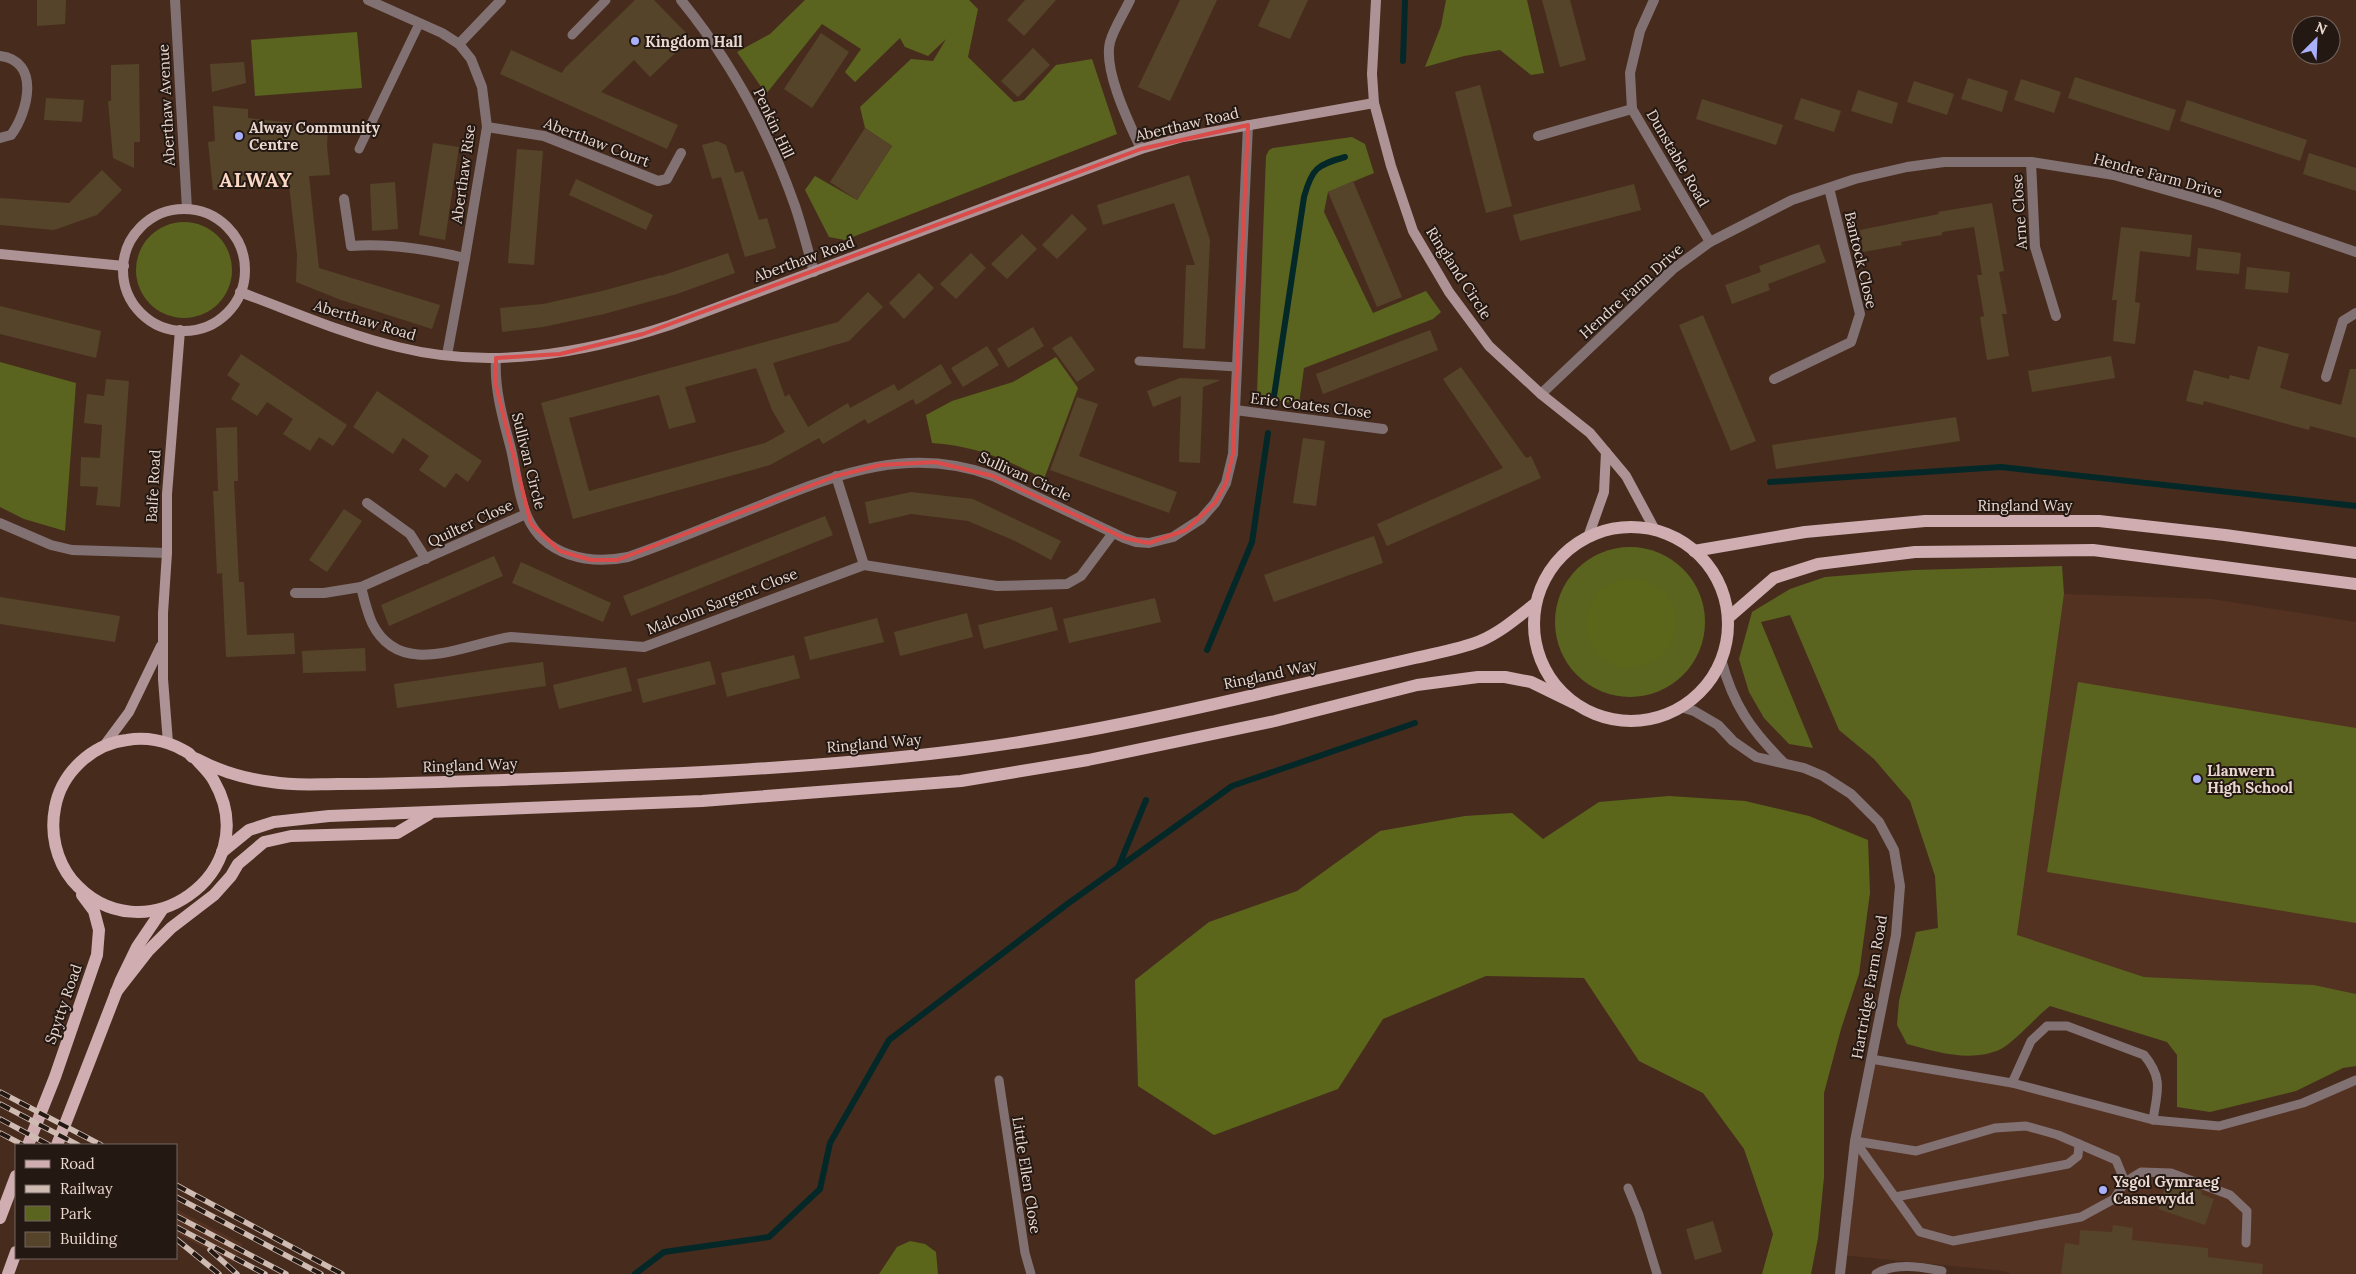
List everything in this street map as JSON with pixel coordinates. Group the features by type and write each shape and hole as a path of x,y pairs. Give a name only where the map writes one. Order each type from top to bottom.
{"main road":[{"name":"Ringland Way","path":"1694,551 1805,532 1925,521 2099,521 2224,534 2356,553"},
{"path":"222,852 249,830 274,822 329,816 702,801 962,781 1088,760 1275,721 1417,685 1478,677 1505,677 1531,682 1598,716 1626,722 1655,718 1681,707 1706,686 1722,659 1727,639 1728,618 1723,593 1711,570 1694,551 1676,538 1655,530 1624,528 1610,530 1588,537 1564,554 1546,576 1536,604 1534,631 1540,659 1554,684 1574,703"},
{"path":"1728,618 1774,578 1818,564 1915,552 2093,550 2356,584"},
{"name":"Ringland Way","path":"196,759 242,778 280,784 372,784 572,778 785,767 965,750 1078,732 1271,692 1437,653 1479,641 1506,627 1536,604"},
{"name":"Balfe Road","path":"139,739 168,744 183,750 196,759 213,778 223,802 227,827 222,852 209,878 188,898 162,910 136,912 110,907 87,895 69,876 57,854 52,829 55,804 65,780 82,761 103,746 124,740 139,739"},
{"path":"116,992 148,951 171,928 214,895 231,876 238,864 264,842 291,836 397,833 432,812"},
{"name":"Spytty Road","path":"28,1144 55,1076 97,955 99,930 94,911 69,876"},
{"path":"57,1144 116,992 138,947 162,910"},
{"path":"0,1218 15,1179"},
{"path":"8,1274 15,1255"}],"street":[{"name":"Aberthaw Avenue","path":"176,0 187,209"},
{"name":"Aberthaw Rise","path":"368,0 442,33 459,44 471,59 478,73 486,103 486,127 466,258 447,355"},
{"path":"459,44 501,0"},
{"name":"Penkin Hill","path":"681,0 719,51 762,128 795,205 814,272"},
{"path":"1130,0 1110,42 1109,56 1119,98 1141,149"},
{"name":"Ringland Circle","path":"1376,0 1372,74 1374,103 1391,166 1413,231 1449,292 1489,346 1540,394 1590,433 1626,476 1655,530"},
{"name":"Dunstable Road","path":"1654,0 1640,31 1630,73 1632,109 1668,174 1710,242"},
{"path":"0,56 10,58 18,64 28,82 28,94 19,125 11,135 0,138"},
{"name":"Aberthaw Road","path":"240,292 329,326 381,343 418,352 496,358 560,354 616,342 670,325 1141,149 1183,137 1374,103"},
{"path":"1538,136 1632,109"},
{"name":"Sullivan Circle","path":"496,358 496,386 526,514 539,536 560,552 591,560 616,560 645,552 836,476 880,465 935,462 953,464 993,476 1112,533 1136,542 1162,541 1186,530 1201,519 1215,503 1231,468 1248,125"},
{"name":"Aberthaw Court","path":"486,127 544,136 658,181 667,179 681,154"},
{"name":"Hendre Farm Drive","path":"1540,394 1673,269 1710,242 1792,200 1879,172 1944,162 2031,162 2114,175 2216,204 2356,252"},
{"name":"Arne Close","path":"2031,162 2035,248 2056,316"},
{"name":"Bantock Close","path":"1774,379 1851,342 1860,314 1829,188"},
{"path":"344,198 351,246 376,244 410,247 466,258"},
{"path":"187,209 212,216 224,224 233,234 241,250 245,267 240,292 228,312 204,328 180,330 160,326 146,318 135,306 127,291 124,266 130,241 140,228 154,217 170,211 187,209"},
{"path":"0,254 124,266"},
{"path":"2326,377 2343,321 2356,313"},
{"name":"Balfe Road","path":"168,744 162,643 167,553 167,494 180,330"},
{"name":"Eric Coates Close","path":"1235,410 1383,429"},
{"path":"1588,537 1604,492 1606,452"},
{"path":"836,476 864,565"},
{"name":"Quilter Close","path":"368,503 410,534 426,559"},
{"name":"Quilter Close","path":"295,593 324,593 360,587 526,514"},
{"path":"0,523 51,545 72,550 167,553"},
{"name":"Malcolm Sargent Close","path":"360,587 369,615 378,633 394,648 414,655 431,656 490,640 511,637 532,637 633,647 655,644 796,589 864,565 997,586 1057,586 1067,584 1081,576 1112,533"},
{"name":"Balfe Road","path":"103,746 129,712 162,643"},
{"name":"Hartridge Farm Road","path":"1722,659 1728,683 1742,713 1756,734 1784,764"},
{"name":"Hartridge Farm Road","path":"1681,707 1694,711 1718,725 1733,741 1756,757 1823,776 1851,794 1879,822 1894,850 1900,886 1896,935 1855,1141 1840,1274"}],"lane":[{"path":"572,34 606,0"},
{"path":"359,149 420,24"},
{"path":"1139,361 1237,367"},
{"path":"2012,1082 2031,1041 2047,1026 2067,1026 2144,1055 2153,1065 2158,1077 2153,1120"},
{"path":"1871,1059 2012,1082 2153,1120 2220,1126 2303,1103 2356,1080"},
{"name":"Little Ellen Close","path":"999,1080 1025,1253 1031,1274"},
{"path":"1855,1141 1916,1151 1996,1128 2026,1126 2058,1135 2116,1160 2125,1182"},
{"path":"1855,1141 1920,1232 1953,1241 2081,1217 2114,1199 2125,1182 2141,1172 2171,1173 2230,1195 2247,1212 2246,1243"},
{"path":"1895,1197 2068,1164 2078,1156 2078,1144"},
{"path":"1628,1188 1639,1215 1657,1274"},
{"path":"1876,1274 1899,1267 1929,1268 1942,1271"}],"highlighted area":[{"path":"1248,125 1233,454 1226,483 1215,503 1186,530 1149,543 1124,538 993,476 935,462 880,465 836,476 617,560 591,560 560,551 531,524 496,386 496,358 560,354 643,334 1141,149"}],"shaded area":[{"name":"Llanwern High School","path":"2064,594 2212,599 2356,622 2356,994 2314,985 2144,977 2017,936"},
{"name":"Ysgol Gymraeg Casnewydd","path":"1871,1059 2012,1083 2153,1120 2219,1126 2256,1117 2356,1080 2356,1274 2011,1274 2004,1271 1842,1255"},
{"path":"178,1210 243,1244 233,1263 178,1234"}],"green space":[{"path":"805,0 969,0 978,9 968,57 1014,102 1024,100 1056,65 1092,59 1117,134 845,240 829,237 805,190 815,176 857,200 892,146 865,128 860,107 911,59 933,61 946,39 928,56 905,47 900,38 855,82 845,72 861,49 822,24 766,94 737,52 770,34"},
{"path":"1446,0 1527,0 1544,73 1531,75 1500,50 1464,56 1425,67 1441,26"},
{"path":"357,32 362,88 255,96 251,40"},
{"path":"1352,137 1365,144 1374,173 1328,192 1324,212 1373,313 1426,291 1441,312 1433,319 1304,368 1299,404 1260,398 1257,393 1266,156 1269,150 1273,148"},
{"path":"184,222 203,225 218,236 229,251 232,270 229,289 218,304 203,315 184,318 165,315 150,304 139,289 136,270 139,251 150,236 165,225"},
{"path":"1056,357 1078,388 1044,479 976,450 932,443 926,415 952,401 1013,382"},
{"path":"0,362 76,383 65,531 24,519 0,507"},
{"path":"1630,547 1659,553 1683,569 1699,593 1705,622 1699,651 1683,675 1659,691 1630,697 1601,691 1577,675 1561,651 1555,622 1561,593 1577,569 1601,553"},
{"path":"2062,566 2064,594 2017,935 2144,977 2314,985 2356,994 2356,1066 2343,1068 2296,1091 2210,1112 2177,1107 2177,1055 2167,1042 2050,1006 2007,1045 1990,1053 1966,1056 1954,1055 1907,1044 1897,1025 1899,1001 1916,932 1938,928 1935,876 1910,801 1874,759 1839,730 1790,615 1761,622 1813,748 1789,744 1764,718 1749,692 1739,659 1752,612 1790,589 1825,577 1914,570"},
{"path":"1622,578 1640,578 1656,585 1669,598 1676,614 1676,632 1669,648 1656,661 1640,668 1622,668 1606,661 1593,648 1586,632 1586,614 1593,598 1606,585"},
{"path":"2078,682 2356,728 2356,923 2047,872"},
{"path":"1669,796 1745,801 1809,816 1868,840 1870,893 1859,974 1841,1029 1824,1093 1824,1177 1818,1238 1811,1274 1762,1274 1773,1234 1744,1149 1703,1093 1639,1061 1584,978 1486,976 1383,1019 1338,1089 1214,1135 1138,1086 1135,980 1209,922 1297,891 1380,831 1465,816 1512,813 1543,839 1599,802"},
{"path":"910,1241 925,1244 936,1252 938,1274 879,1274 897,1247"}],"building":[{"path":"37,0 66,0 65,24 37,26"},
{"path":"635,0 654,0 691,38 650,77 634,60 601,92 678,125 667,149 500,74 511,50 562,73"},
{"path":"1025,0 1056,0 1024,36 1007,20"},
{"path":"1180,0 1217,0 1170,101 1138,87"},
{"path":"1270,0 1308,0 1290,39 1258,26"},
{"path":"1542,0 1570,0 1586,60 1560,67"},
{"path":"821,33 849,52 812,108 784,89"},
{"path":"1033,48 1050,65 1018,97 1001,81"},
{"path":"244,62 246,83 212,92 210,64"},
{"path":"139,64 140,142 134,142 134,168 113,158 108,101 111,101 111,65"},
{"path":"2075,77 2176,110 2169,131 2068,98"},
{"path":"1968,78 2008,91 2002,112 1961,99"},
{"path":"2021,79 2061,92 2054,113 2014,100"},
{"path":"1914,81 1954,94 1947,115 1907,102"},
{"path":"1480,85 1512,206 1486,213 1455,92"},
{"path":"1858,90 1898,103 1892,124 1851,111"},
{"path":"46,98 84,100 82,122 44,120"},
{"path":"1801,98 1841,111 1834,132 1794,119"},
{"path":"1702,99 1783,125 1776,145 1696,119"},
{"path":"2187,100 2307,140 2300,161 2180,121"},
{"path":"213,106 248,109 248,118 328,127 327,146 330,175 309,176 319,268 440,305 432,329 341,300 296,282 297,255 289,185 213,190 208,142 215,141"},
{"path":"865,128 892,146 857,200 830,182"},
{"path":"717,141 726,145 735,173 743,171 759,220 767,218 776,248 745,257 721,177 712,179 702,145"},
{"path":"433,143 459,147 445,240 419,235"},
{"path":"517,149 543,151 534,265 508,263"},
{"path":"2309,153 2356,168 2356,191 2303,174"},
{"path":"102,170 122,190 97,215 54,230 0,225 0,198 69,203"},
{"path":"1189,175 1210,240 1205,349 1183,348 1186,265 1195,265 1174,203 1103,225 1097,205"},
{"path":"576,179 653,215 646,230 569,195"},
{"path":"1353,181 1402,297 1377,307 1328,192"},
{"path":"395,182 398,229 372,231 370,184"},
{"path":"1634,184 1641,210 1520,241 1513,215"},
{"path":"1992,203 2004,271 1999,272 2007,314 2002,314 2009,356 1987,360 1980,317 1984,316 1977,275 1982,275 1974,227 1942,232 1942,235 1901,242 1902,245 1863,252 1860,230 1939,214 1938,212"},
{"path":"1072,214 1087,229 1057,259 1042,245"},
{"path":"2121,227 2192,235 2190,257 2140,251 2135,302 2140,303 2135,344 2113,341 2117,300 2112,300"},
{"path":"1022,234 1037,249 1007,279 991,264"},
{"path":"1819,244 1826,262 1768,284 1770,290 1732,304 1725,285 1761,272 1759,266"},
{"path":"2198,248 2241,253 2239,274 2196,270"},
{"path":"728,253 735,273 677,294 604,314 543,327 502,332 500,308 543,304 602,291 661,276"},
{"path":"971,253 986,268 956,299 940,284"},
{"path":"2247,267 2290,272 2288,293 2245,289"},
{"path":"919,273 934,288 904,319 889,303"},
{"path":"868,292 883,307 849,341 773,363 785,397 789,394 808,427 848,403 850,408 894,384 898,391 941,364 952,383 916,405 913,399 868,424 865,419 823,444 819,438 770,465 573,519 541,403 838,322","holes":["756,368 772,410 785,432 765,443 589,491 569,418 659,395 669,429 696,422 685,387"]},
{"path":"0,306 101,331 96,358 0,334"},
{"path":"1703,315 1756,441 1731,451 1679,325"},
{"path":"1033,327 1044,346 1008,368 997,349"},
{"path":"1430,330 1438,350 1323,394 1316,374"},
{"path":"1071,336 1095,370 1077,382 1052,348"},
{"path":"987,346 999,365 963,387 951,368"},
{"path":"2258,346 2289,354 2280,388 2341,405 2350,369 2356,369 2356,438 2310,426 2309,430 2204,401 2203,405 2186,401 2194,370 2229,379 2230,375 2249,380"},
{"path":"241,354 347,425 333,446 319,437 310,451 283,434 293,419 267,402 257,416 231,399 240,384 227,375"},
{"path":"2111,356 2115,378 2032,392 2028,371"},
{"path":"1461,367 1526,458 1531,456 1541,478 1387,546 1377,524 1503,468 1443,379"},
{"path":"1180,378 1221,380 1203,387 1200,463 1179,462 1181,396 1153,407 1147,391"},
{"path":"106,379 129,381 120,507 96,505 98,487 80,486 81,457 100,458 102,425 84,423 87,394 104,396"},
{"path":"377,391 482,461 468,482 456,473 445,488 419,470 429,456 403,438 393,454 353,427"},
{"path":"1077,397 1098,404 1079,456 1177,492 1169,513 1050,470"},
{"path":"1956,417 1960,441 1776,469 1772,445"},
{"path":"237,427 238,481 234,481 239,582 244,582 247,635 294,633 295,654 226,657 222,573 217,574 213,491 218,491 216,428"},
{"path":"1303,438 1325,441 1316,506 1293,503"},
{"path":"911,492 973,499 1061,541 1051,560 1015,541 968,521 911,514 869,524 865,502"},
{"path":"344,509 362,521 327,572 309,560"},
{"path":"825,516 833,535 631,616 623,596"},
{"path":"1374,536 1383,563 1274,602 1264,575"},
{"path":"494,556 503,576 389,626 381,605"},
{"path":"521,562 611,603 603,622 512,583"},
{"path":"0,597 120,616 115,642 0,624"},
{"path":"1155,598 1161,622 1069,643 1063,619"},
{"path":"1052,607 1058,630 984,649 978,625"},
{"path":"967,613 973,637 900,656 894,632"},
{"path":"877,618 884,642 810,660 804,637"},
{"path":"365,648 366,671 303,673 302,651"},
{"path":"794,655 800,678 727,697 721,673"},
{"path":"710,661 716,684 643,703 637,679"},
{"path":"543,662 546,686 397,708 394,684"},
{"path":"626,667 632,691 559,709 553,685"},
{"path":"2173,1181 2202,1191 2201,1194 2214,1199 2205,1225 2158,1209 2166,1183 2172,1185"},
{"path":"1713,1221 1722,1252 1695,1260 1686,1229"},
{"path":"2113,1225 2133,1228 2132,1240 2208,1248 2208,1257 2263,1264 2262,1274 2061,1274 2065,1243 2079,1245 2080,1230 2112,1232"}],"waterway":[{"path":"1403,61 1405,0"},
{"path":"1274,396 1304,197 1310,180 1317,169 1345,157"},
{"path":"1207,650 1252,542 1268,433"},
{"path":"1770,482 2001,467 2356,506"},
{"path":"635,1274 664,1252 769,1237 820,1189 830,1143 889,1040 1066,905 1232,786 1415,723"},
{"path":"1118,868 1146,800"}],"railway":[{"path":"0,1092 99,1144"},
{"path":"0,1104 76,1144"},
{"path":"0,1119 47,1144"},
{"path":"0,1133 21,1144"},
{"path":"178,1186 342,1274"},
{"path":"178,1198 321,1274"},
{"path":"178,1217 286,1274"},
{"path":"178,1228 265,1274"},
{"path":"178,1241 219,1274"},
{"path":"210,1250 237,1274"}],"place":[{"name":"Kingdom Hall","path":"635,41"},
{"name":"Alway Community Centre","path":"239,136"},
{"name":"Llanwern High School","path":"2197,779"},
{"name":"Ysgol Gymraeg Casnewydd","path":"2103,1190"}],"district":[{"name":"ALWAY","path":"256,179"}]}
